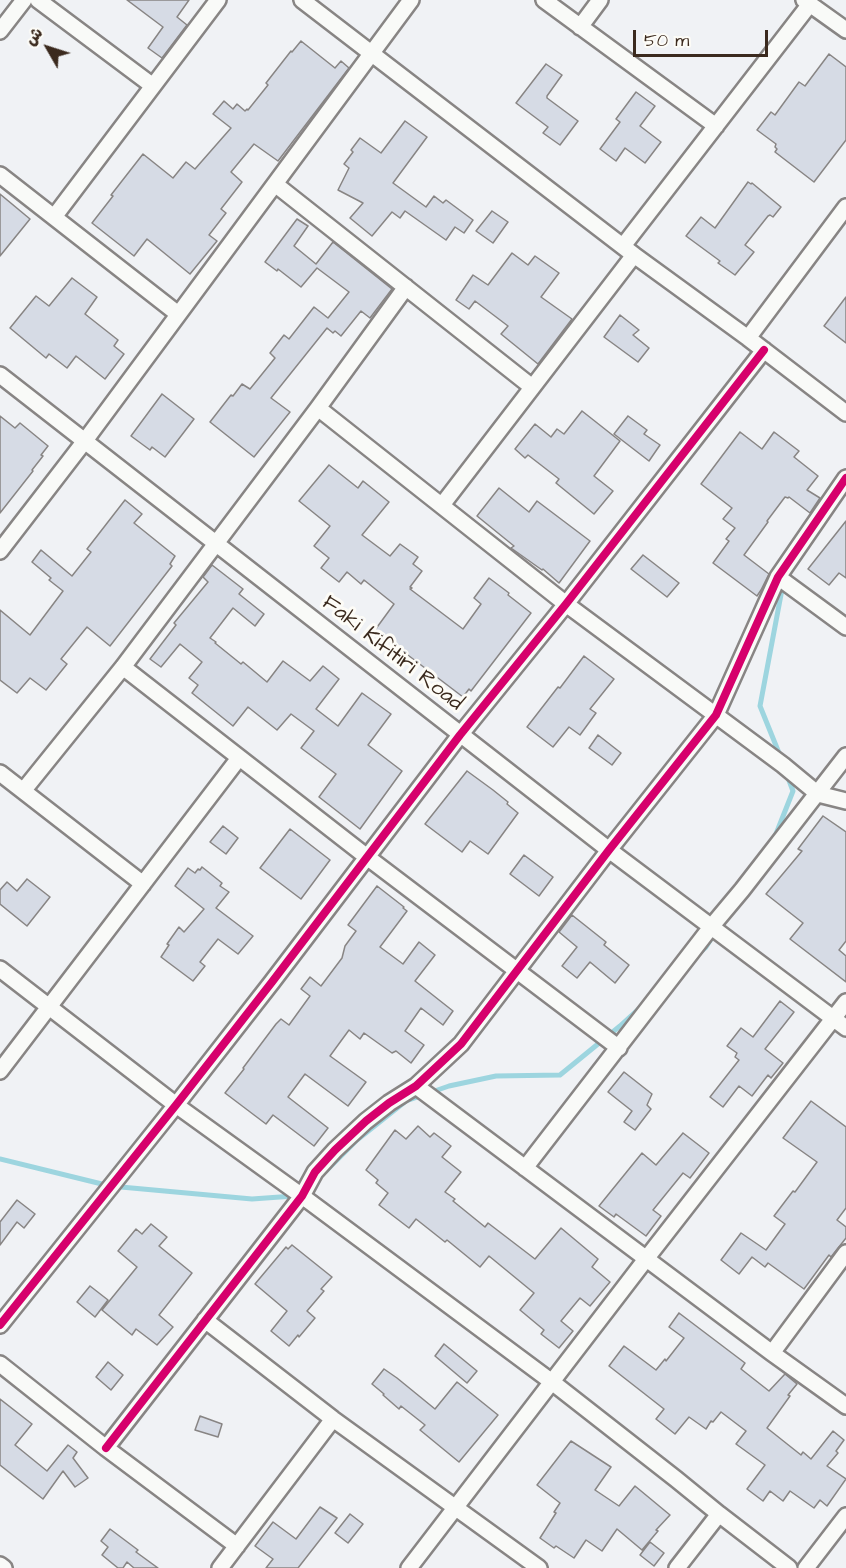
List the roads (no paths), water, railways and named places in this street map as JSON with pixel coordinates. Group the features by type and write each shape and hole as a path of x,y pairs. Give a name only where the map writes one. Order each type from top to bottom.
{"street":[{"path":"0,31 24,0"},
{"path":"38,0 153,87"},
{"path":"54,217 218,0"},
{"path":"302,0 628,250 846,413"},
{"path":"0,551 84,442 411,0"},
{"path":"544,0 716,126"},
{"path":"580,27 600,0"},
{"path":"442,505 532,387 716,126 807,2 846,30"},
{"path":"0,175 178,314"},
{"path":"275,184 532,387"},
{"path":"748,338 846,207"},
{"path":"23,791 123,667 406,287"},
{"path":"0,1325 176,1105 460,735 566,604 764,350"},
{"name":"Faki Kifitiri Road","path":"0,375 460,735 846,1028"},
{"path":"318,408 566,604 783,765 818,794 846,801"},
{"path":"106,1448 302,1196 315,1172 335,1150 374,1115 416,1086 460,1044 716,715 778,577 846,478"},
{"path":"778,577 846,627"},
{"path":"123,667 367,857 619,1048"},
{"path":"525,1168 846,756"},
{"path":"0,1071 239,758"},
{"path":"0,773 143,884"},
{"path":"0,969 176,1105 552,1382 789,1568"},
{"path":"409,1568 846,1002"},
{"path":"416,1086 846,1406"},
{"path":"772,1353 846,1253"},
{"path":"205,1320 333,1419 539,1568"},
{"path":"0,1364 106,1448 237,1546"},
{"path":"220,1568 333,1419"},
{"path":"677,1568 719,1514"},
{"path":"806,1568 846,1516"},
{"path":"0,1565 4,1568"}],"waterway":[{"path":"781,758 760,706 783,584"},
{"path":"774,839 793,791 787,775"},
{"path":"698,954 713,936"},
{"path":"326,1171 357,1140 406,1101 449,1086 496,1076 560,1075 643,1005"},
{"path":"0,1159 110,1186 252,1199 294,1196"}]}
